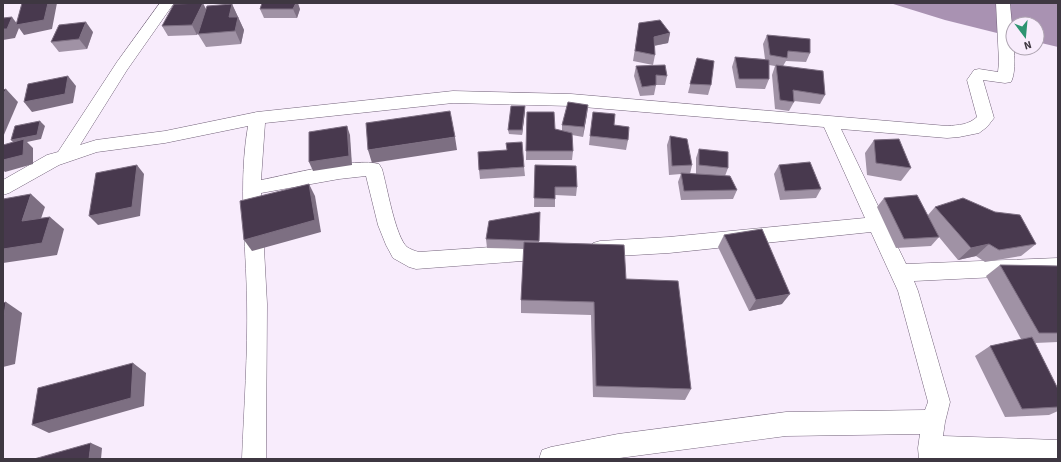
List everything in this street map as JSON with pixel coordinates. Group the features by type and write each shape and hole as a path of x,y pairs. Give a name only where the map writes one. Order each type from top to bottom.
{"street":[{"path":"64,156 122,66 167,3"},
{"path":"3,188 53,160 96,146 165,137 257,118 453,97 571,100 947,132 967,131 979,126 986,118 974,80 979,74 1005,78 1007,62 1003,3"},
{"path":"254,459 257,304 253,188 253,138 257,118"},
{"path":"830,121 908,291 939,402 933,422 930,453 1058,452"},
{"path":"253,188 340,172 363,169 374,170 391,235 400,251 416,261 669,245 877,224"},
{"path":"900,274 1058,266"},
{"path":"551,459 618,446 786,424 933,422"}],"shaded area":[{"path":"890,3 1058,3 1058,47 1045,44 1045,16 1005,16 1005,35 945,20"}],"building":[{"path":"22,3 48,3 44,20 16,25"},
{"path":"203,3 192,25 162,26 174,4"},
{"path":"262,3 296,3 293,9 260,9"},
{"path":"232,4 229,17 238,17 235,31 198,34 207,6"},
{"path":"12,17 7,29 3,29 3,18"},
{"path":"660,20 670,33 654,37 655,55 635,51 639,23"},
{"path":"86,22 79,39 51,42 59,25"},
{"path":"767,35 810,39 810,53 788,51 787,58 770,55"},
{"path":"735,57 769,60 769,79 739,79"},
{"path":"697,58 714,61 711,85 690,84"},
{"path":"665,65 667,76 656,75 656,85 642,87 636,66"},
{"path":"776,65 823,71 825,95 793,90 794,102 780,100"},
{"path":"68,76 65,94 24,102 28,84"},
{"path":"568,102 588,105 584,127 562,125"},
{"path":"511,106 525,106 522,130 508,130"},
{"path":"450,111 455,137 368,150 366,123"},
{"path":"527,112 554,112 555,129 572,133 573,151 526,151"},
{"path":"593,112 615,114 614,125 629,127 628,140 590,136"},
{"path":"40,121 37,135 11,140 15,126"},
{"path":"347,126 349,156 309,162 309,132"},
{"path":"670,136 687,139 692,165 672,166"},
{"path":"24,139 23,155 3,160 3,145"},
{"path":"899,139 911,168 876,163 874,140"},
{"path":"522,142 524,167 479,170 478,152 507,150 506,143"},
{"path":"699,149 728,152 728,168 699,165"},
{"path":"810,162 821,189 785,191 779,165"},
{"path":"137,165 132,207 89,216 96,173"},
{"path":"535,165 576,166 577,187 555,187 555,199 534,198"},
{"path":"681,173 730,176 737,190 684,191"},
{"path":"309,184 315,220 244,240 240,201"},
{"path":"31,194 22,221 50,217 42,243 3,249 3,199"},
{"path":"917,195 939,237 904,239 884,198"},
{"path":"963,198 995,212 1020,215 1036,244 999,250 989,244 971,248 935,207"},
{"path":"540,212 539,241 486,239 489,221"},
{"path":"762,229 790,294 756,300 724,235"},
{"path":"524,242 624,245 626,279 678,281 691,389 596,386 594,302 521,300"},
{"path":"1000,265 1058,266 1058,333 1039,333"},
{"path":"6,302 3,322 3,303"},
{"path":"1032,337 1058,389 1058,407 1022,409 990,346"},
{"path":"133,363 131,398 32,425 38,388"},
{"path":"91,443 89,459 34,459"}]}
